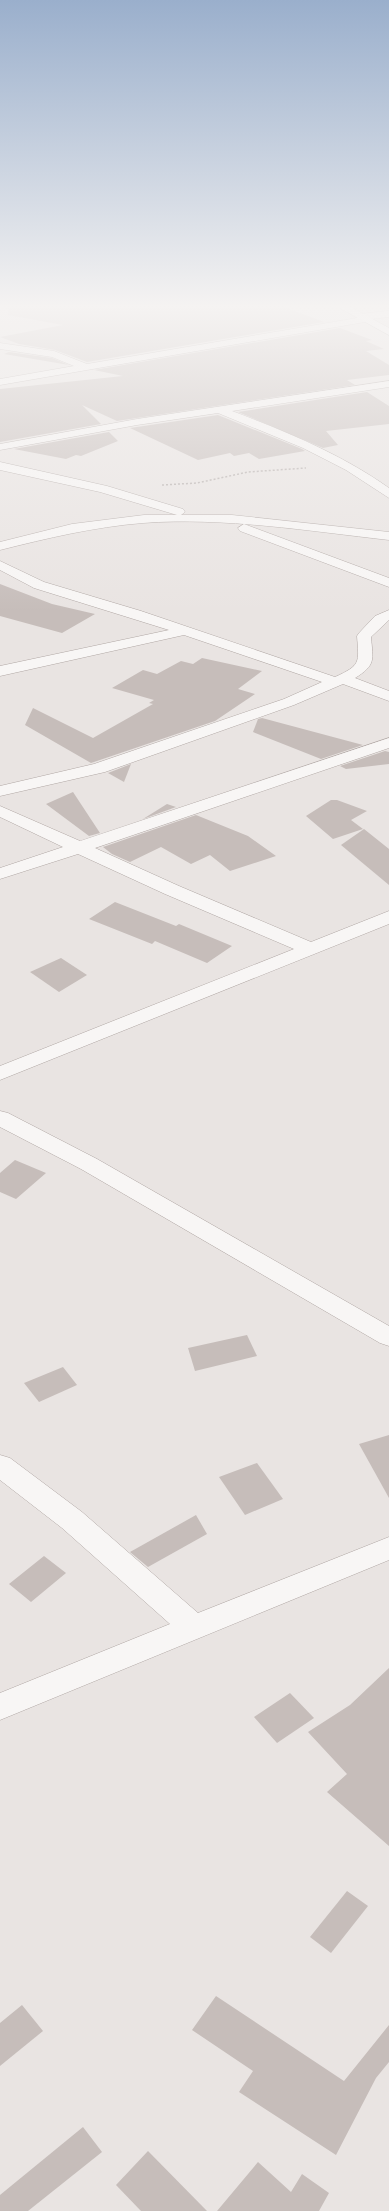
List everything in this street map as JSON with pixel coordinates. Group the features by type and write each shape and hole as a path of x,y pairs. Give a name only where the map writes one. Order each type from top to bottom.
{"street":[{"path":"0,447 99,428 244,406"},
{"path":"219,410 256,424 350,467 389,494"},
{"path":"0,466 103,489 204,519"},
{"path":"0,546 72,528 144,519 218,519 303,526 389,536"},
{"path":"218,519 389,583"},
{"path":"0,565 39,585 389,696"},
{"path":"0,790 99,768 289,702 340,680 363,667 366,660 364,636 380,619 389,614"},
{"path":"0,672 183,631"},
{"path":"0,874 389,743"},
{"path":"0,811 78,848 311,949"},
{"path":"0,1074 389,917"},
{"path":"0,1118 89,1164 389,1337"},
{"path":"0,1466 72,1520 194,1628"},
{"path":"0,1707 389,1548"}],"path":[{"path":"160,485 197,483 254,471 350,467"}],"building":[{"path":"0,406 83,406 101,424 0,442"},
{"path":"85,406 215,406 117,421"},
{"path":"276,406 389,406 389,424 326,431 338,445 323,448 238,412"},
{"path":"218,415 305,451 259,459 249,453 234,456 230,453 198,460 130,428"},
{"path":"109,432 118,441 81,456 76,455 66,459 14,449"},
{"path":"0,584 52,604 95,614 62,633 0,616"},
{"path":"202,658 262,671 238,689 255,694 215,721 91,763 25,725 33,708 93,738 153,704 149,703 154,700 112,688 143,670 157,674 181,661 193,664"},
{"path":"262,718 363,745 321,759 253,732 258,719"},
{"path":"385,751 389,752 389,764 346,769 340,766"},
{"path":"131,764 124,782 108,773"},
{"path":"73,792 100,833 89,836 46,804"},
{"path":"331,800 337,800 367,811 351,820 363,829 333,839 306,816"},
{"path":"167,804 176,807 143,819"},
{"path":"196,815 248,836 276,856 230,871 210,855 191,864 161,847 130,862 112,854 103,847"},
{"path":"364,829 389,849 389,885 341,845"},
{"path":"115,902 176,926 179,924 232,946 207,963 155,941 152,944 89,919"},
{"path":"61,958 87,975 59,992 30,972"},
{"path":"15,1160 46,1173 16,1199 0,1192 0,1173"},
{"path":"247,1335 257,1356 195,1371 188,1348"},
{"path":"63,1367 77,1385 39,1402 24,1383"},
{"path":"389,1435 389,1498 359,1444"},
{"path":"257,1463 283,1499 245,1515 219,1477"},
{"path":"196,1515 207,1534 148,1567 130,1552"},
{"path":"44,1556 66,1573 31,1602 9,1584"},
{"path":"389,1668 389,1846 327,1792 347,1774 308,1732 350,1705"},
{"path":"290,1693 314,1718 277,1743 254,1717"},
{"path":"347,1891 368,1906 331,1953 310,1937"},
{"path":"216,1996 344,2081 389,2025 389,2062 376,2078 336,2155 239,2092 253,2071 192,2030"},
{"path":"22,2005 43,2031 0,2066 0,2023"},
{"path":"83,2127 102,2152 28,2211 0,2211 0,2195"},
{"path":"148,2151 207,2211 141,2211 116,2185"},
{"path":"258,2162 291,2192 302,2174 329,2193 319,2211 217,2211"}]}
